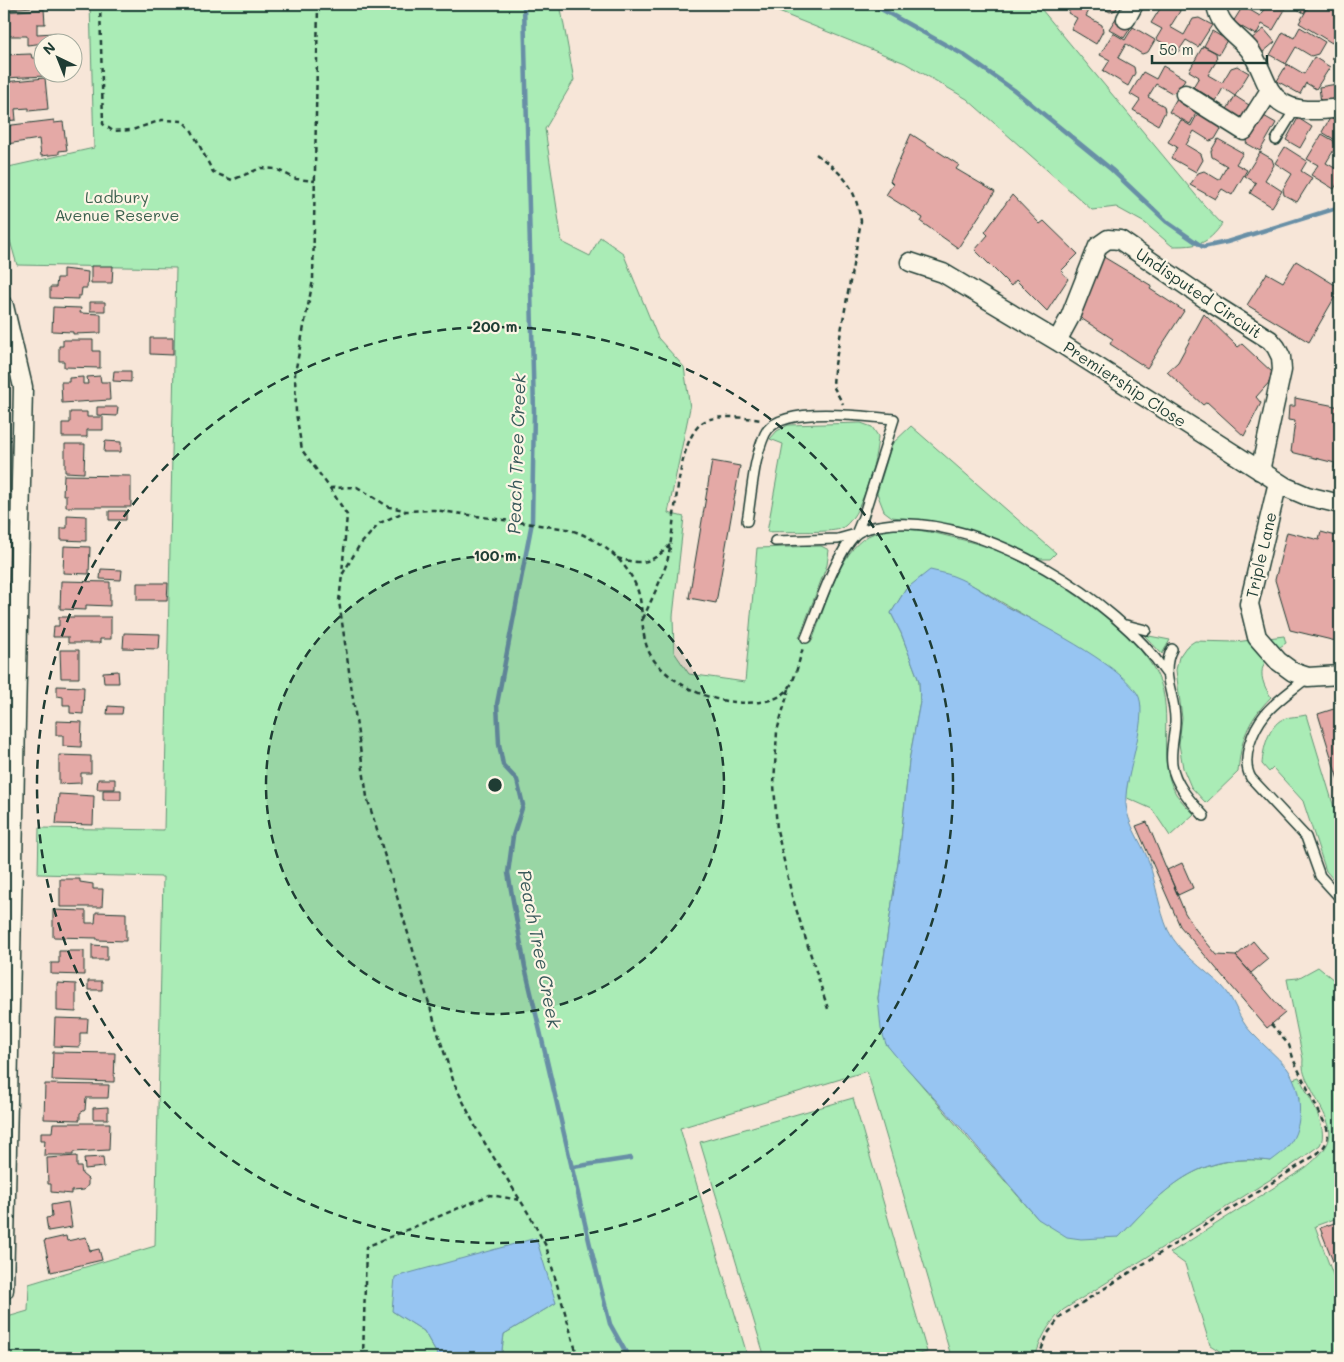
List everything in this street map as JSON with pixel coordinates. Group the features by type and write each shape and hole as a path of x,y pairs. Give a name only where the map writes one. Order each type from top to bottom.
{"street":[{"path":"1216,4 1223,24 1255,57 1270,90 1277,99 1295,109 1316,111 1340,108"},
{"path":"1184,94 1244,131 1270,90"},
{"name":"Undisputed Circuit","path":"1057,341 1070,317 1098,246 1108,239 1120,240 1276,347 1282,370 1260,471"},
{"name":"Premiership Close","path":"910,262 943,272 1057,341 1278,482 1307,496 1340,504"},
{"path":"4,306 24,387 9,850 4,1290"},
{"name":"Triple Lane","path":"1278,482 1249,604 1257,637 1278,661 1300,674"},
{"path":"1300,674 1340,675"}],"lane":[{"path":"1276,140 1295,109"},
{"path":"747,521 759,452 766,432 779,421 797,416 854,416 894,419 863,517 856,534 840,557 806,638"},
{"path":"775,541 838,539 882,525 908,523 941,528 985,541 1053,574 1096,601 1126,625 1152,652 1166,673 1175,721 1172,764 1181,786 1204,816"},
{"path":"1126,625 1146,630"},
{"path":"1166,673 1168,658 1172,650"},
{"path":"1300,674 1266,714 1250,744 1247,771 1251,778 1306,838 1320,876 1340,898"}],"path":[{"path":"100,4 103,124 113,131 132,130 162,120 183,121 192,131 213,172 232,180 262,168 276,170 296,179 316,181"},
{"path":"318,4 313,280 295,373 296,413 302,450 347,515 339,601 367,797 454,1083 478,1132 521,1201 546,1246 578,1358"},
{"path":"816,154 849,183 857,201 861,221 834,370 833,386 842,404 854,416"},
{"path":"643,620 666,562 683,457 690,435 705,420 731,417 779,421"},
{"path":"330,488 357,487 389,507 406,511 434,510 580,532 601,543 633,578 640,598 644,643 656,663 675,679 697,693 722,702 749,703 772,701 789,688"},
{"path":"342,575 359,546 380,523 406,511"},
{"path":"616,558 637,564 657,558 670,544"},
{"path":"806,638 776,731 774,784 777,830 792,896 829,1012"},
{"path":"1038,1358 1048,1333 1061,1316 1314,1156 1325,1145 1328,1135 1327,1128 1294,1061 1292,1050 1271,1024"},
{"path":"363,1358 366,1247 490,1195 521,1201"},
{"path":"970,1358 979,1358"}],"green space":[{"name":"Ladbury Avenue Reserve","path":"90,4 560,4 574,80 545,129 562,242 590,256 600,237 623,253 658,338 684,367 690,408 668,513 684,517 673,616 674,652 689,674 745,682 757,548 821,546 829,550 827,565 799,638 812,641 827,599 849,555 868,536 885,530 903,529 939,534 990,548 1010,556 1056,582 1102,614 1123,632 1153,667 1161,683 1166,715 1165,747 1169,779 1176,794 1194,814 1170,836 1152,809 1125,797 1131,761 1121,677 1065,639 972,585 906,589 891,613 901,633 919,681 920,702 909,761 900,849 878,998 886,1044 1038,1219 1119,1237 1168,1189 1185,1177 1203,1168 1223,1162 1245,1160 1271,1161 1299,1099 1293,1079 1299,1077 1320,1120 1322,1138 1320,1145 1287,1169 1063,1310 1045,1332 1035,1358 987,1358 968,1354 962,1358 949,1358 951,1356 867,1071 680,1128 748,1358 501,1358 504,1334 556,1303 392,1311 424,1331 439,1358 4,1358 4,1318 28,1311 29,1284 155,1246 163,877 38,874 39,828 164,830 176,268 17,265 4,220 4,168 94,148"},
{"path":"759,4 1037,4 1204,205 1222,224 1212,236 1201,243 1189,246 1172,246 1145,223 1116,207 1092,210 967,99 905,63"},
{"path":"861,423 872,427 878,436 877,446 867,487 855,514 848,523 840,529 834,530 767,532 783,444 770,439 777,431 788,425"},
{"path":"911,426 1056,553 1050,559 1039,559 994,539 938,522 892,517 884,511 877,493 892,444"},
{"path":"1144,635 1170,640 1162,654"},
{"path":"1284,636 1286,643 1271,654 1263,666 1263,680 1271,697 1256,715 1243,740 1238,772 1206,803 1191,787 1183,768 1179,744 1182,718 1176,670 1179,657 1186,647 1195,641 1235,642"},
{"path":"1306,715 1340,827 1340,887 1326,871 1303,801 1273,768 1269,772 1262,764 1265,745 1270,733 1278,722 1289,717"},
{"path":"1318,967 1340,985 1340,1217 1315,1226 1340,1294 1340,1358 1223,1358 1221,1352 1210,1345 1185,1264 1170,1253 1305,1168 1325,1148 1330,1131 1328,1122 1304,1074 1303,1059 1287,979 1298,978"},
{"path":"853,1098 927,1352 904,1358 765,1358 700,1142"}],"water":[{"path":"930,570 967,582 1004,605 1076,644 1127,681 1137,693 1141,714 1127,785 1126,805 1130,822 1149,862 1168,930 1185,954 1222,986 1247,1027 1287,1068 1296,1086 1300,1107 1297,1128 1293,1138 1282,1152 1271,1161 1245,1160 1223,1162 1203,1168 1185,1177 1152,1203 1119,1237 1081,1239 1067,1237 1038,1219 962,1129 895,1055 886,1044 881,1029 878,998 900,849 909,761 920,702 919,681 901,633 891,613 906,589"},
{"path":"536,1238 556,1303 504,1334 501,1358 439,1358 424,1331 392,1311 395,1277"}],"building":[{"path":"9,4 43,4 43,6 9,9"},
{"path":"1073,4 1093,4 1086,16 1102,25 1103,31 1096,44 1071,29 1077,18 1068,13"},
{"path":"1096,4 1119,4 1116,10 1110,12"},
{"path":"1163,4 1178,6 1180,11 1170,27 1184,35 1193,19 1199,18 1212,25 1198,47 1186,40 1178,52 1156,39 1162,29 1151,23"},
{"path":"1267,4 1279,4 1286,8 1273,30 1262,24 1256,35 1233,22 1243,6 1260,16"},
{"path":"1289,4 1309,4 1304,13"},
{"path":"1310,4 1336,4 1340,7 1340,29 1332,43 1299,23"},
{"path":"44,9 45,24 37,24 37,32 32,32 32,44 27,45 27,36 7,36 6,29 4,29 4,12"},
{"path":"1118,15 1133,24 1124,38 1109,29"},
{"path":"1133,27 1155,40 1148,52 1142,54 1126,44 1118,58 1134,67 1135,73 1128,86 1103,71 1110,60 1100,55 1113,33 1125,40"},
{"path":"1300,27 1325,42 1318,54 1311,56 1296,47 1286,64 1270,55 1283,32 1294,38"},
{"path":"1264,29 1275,42 1262,53 1251,39"},
{"path":"1212,31 1227,40 1219,54 1204,46"},
{"path":"1340,44 1340,63 1332,58"},
{"path":"1203,46 1216,53 1217,60 1208,75 1222,83 1231,68 1237,66 1249,73 1235,96 1223,88 1216,101 1193,87 1199,77 1189,71"},
{"path":"31,54 32,77 4,78 4,55"},
{"path":"1314,57 1330,67 1316,89 1306,83 1300,94 1277,81 1287,64 1304,74"},
{"path":"1163,66 1185,79 1178,91 1172,93 1156,84 1148,97 1164,106 1165,112 1158,125 1133,110 1140,100 1130,94 1143,72 1156,79"},
{"path":"32,79 32,82 45,82 48,109 29,111 29,108 15,109 16,120 4,121 4,82"},
{"path":"1337,84 1339,100 1321,103 1319,87"},
{"path":"1235,96 1249,105 1240,120 1226,111"},
{"path":"1177,98 1198,110 1190,124 1169,112"},
{"path":"1198,113 1222,127 1215,139 1210,141 1194,131 1186,145 1201,154 1203,160 1196,172 1171,158 1177,147 1168,142 1181,120 1191,126"},
{"path":"1262,115 1276,123 1260,151 1246,143"},
{"path":"1298,118 1312,127 1300,148 1286,140"},
{"path":"1330,118 1340,124 1340,136 1337,141 1322,132"},
{"path":"54,120 54,123 63,122 67,150 59,151 59,154 41,156 39,139 7,144 4,126"},
{"path":"911,134 959,165 956,169 995,192 958,248 921,222 923,218 886,195 893,184 890,181"},
{"path":"1322,134 1334,141 1335,148 1326,163 1340,171 1340,179 1334,189 1311,175 1318,165 1307,159"},
{"path":"1218,139 1243,153 1236,164 1247,170 1232,195 1222,189 1215,199 1190,185 1198,173 1204,171 1219,180 1227,166 1212,157 1211,151"},
{"path":"1285,147 1307,161 1301,171 1312,178 1297,202 1284,195 1283,189 1292,174 1275,163"},
{"path":"1260,152 1272,159 1274,165 1265,180 1282,191 1272,207 1250,193 1256,183 1245,176"},
{"path":"1012,195 1040,224 1044,221 1078,254 1061,271 1068,279 1047,311 1016,280 1011,286 975,250 988,235 985,232"},
{"path":"1102,256 1152,286 1150,289 1184,311 1147,368 1110,344 1113,339 1076,315 1086,301"},
{"path":"1296,261 1340,288 1309,342 1247,305 1267,273 1283,282"},
{"path":"91,266 113,266 112,283 91,283"},
{"path":"63,269 88,272 87,288 82,288 81,296 78,296 78,299 50,298 50,287 56,287 57,278 63,278"},
{"path":"90,302 105,302 105,311 90,311"},
{"path":"53,307 81,308 80,313 101,314 101,333 73,334 73,332 52,331"},
{"path":"1204,314 1238,347 1242,344 1273,373 1270,375 1273,378 1256,397 1261,403 1244,436 1207,402 1203,405 1167,372 1178,362"},
{"path":"150,338 173,338 173,355 150,354"},
{"path":"63,340 93,340 93,351 100,351 100,368 64,367 64,361 59,361 59,346 63,346"},
{"path":"114,371 131,371 131,382 113,381"},
{"path":"100,376 101,382 109,382 110,400 62,403 61,382 69,382 69,378 83,377 83,384 88,384 87,377"},
{"path":"1295,398 1340,407 1340,470 1334,468 1335,463 1291,452 1295,421 1288,420 1289,406 1295,406"},
{"path":"97,407 118,407 117,416 97,415"},
{"path":"70,412 87,412 87,417 103,417 103,430 87,430 87,437 62,437 62,423 70,423"},
{"path":"105,441 121,442 121,452 104,452"},
{"path":"65,444 85,444 84,473 65,472"},
{"path":"712,461 740,466 716,603 689,598"},
{"path":"64,475 131,476 131,507 66,507 66,495 63,495"},
{"path":"109,511 126,511 126,520 109,520"},
{"path":"67,515 86,516 86,541 61,540 61,528 67,528"},
{"path":"1287,532 1319,540 1321,532 1340,537 1340,642 1290,630 1275,580"},
{"path":"64,546 90,547 89,574 63,573"},
{"path":"101,569 122,570 121,580 100,579"},
{"path":"61,581 110,582 110,606 86,605 86,610 60,609"},
{"path":"137,583 168,583 167,600 137,600"},
{"path":"59,617 111,617 111,639 100,639 100,643 68,643 68,637 53,637 54,626 59,626"},
{"path":"124,633 160,634 159,649 123,648"},
{"path":"60,650 79,650 79,678 61,678"},
{"path":"118,671 119,683 104,683 103,672"},
{"path":"57,686 84,687 83,714 70,713 70,705 63,705 63,697 57,696"},
{"path":"108,706 123,707 122,714 107,714"},
{"path":"1340,707 1340,786 1318,714"},
{"path":"56,721 82,722 81,747 63,746 63,735 56,735"},
{"path":"59,755 91,756 91,773 81,773 81,783 59,784"},
{"path":"98,779 115,779 115,789 97,789"},
{"path":"103,790 121,790 121,800 103,800"},
{"path":"59,794 94,796 93,825 56,824"},
{"path":"1147,822 1185,913 1196,930 1217,955 1236,956 1285,1013 1267,1028 1180,926 1136,826"},
{"path":"1182,863 1193,888 1178,895 1167,870"},
{"path":"60,879 80,879 80,882 93,884 93,889 103,889 102,907 60,907"},
{"path":"53,910 86,911 86,923 95,923 96,912 126,913 126,941 53,937"},
{"path":"1253,941 1268,959 1251,973 1236,956"},
{"path":"92,945 107,946 107,960 92,960"},
{"path":"59,951 84,951 84,975 51,974 51,963 59,963"},
{"path":"88,981 102,981 102,990 88,990"},
{"path":"57,983 76,984 76,1012 57,1011"},
{"path":"55,1018 88,1019 87,1033 80,1033 80,1047 54,1046"},
{"path":"53,1052 115,1053 114,1082 52,1080"},
{"path":"45,1084 109,1085 108,1098 86,1098 85,1110 80,1113 80,1120 44,1119"},
{"path":"108,1107 108,1119 93,1119 93,1108"},
{"path":"53,1123 110,1123 109,1150 73,1152 73,1155 44,1155 45,1140 41,1140 41,1132 52,1132"},
{"path":"77,1156 77,1167 81,1167 82,1174 88,1179 88,1185 84,1190 71,1191 71,1194 51,1192 51,1184 48,1184 47,1158"},
{"path":"103,1157 104,1167 85,1169 84,1158"},
{"path":"68,1202 72,1227 48,1231 46,1218 52,1217 51,1205"},
{"path":"1340,1221 1340,1262 1334,1264 1320,1228"},
{"path":"66,1236 67,1241 86,1237 90,1251 99,1249 102,1260 51,1272 44,1241"}],"waterway":[{"name":"Peach Tree Creek","path":"524,4 534,412 532,522 497,704 499,744 503,765 517,780 523,805 513,836 508,873 525,967 590,1245 610,1324 629,1358"},
{"path":"872,4 964,55 1014,90 1112,170 1167,222 1203,247 1227,242 1340,207"},
{"path":"573,1167 631,1158"}]}
